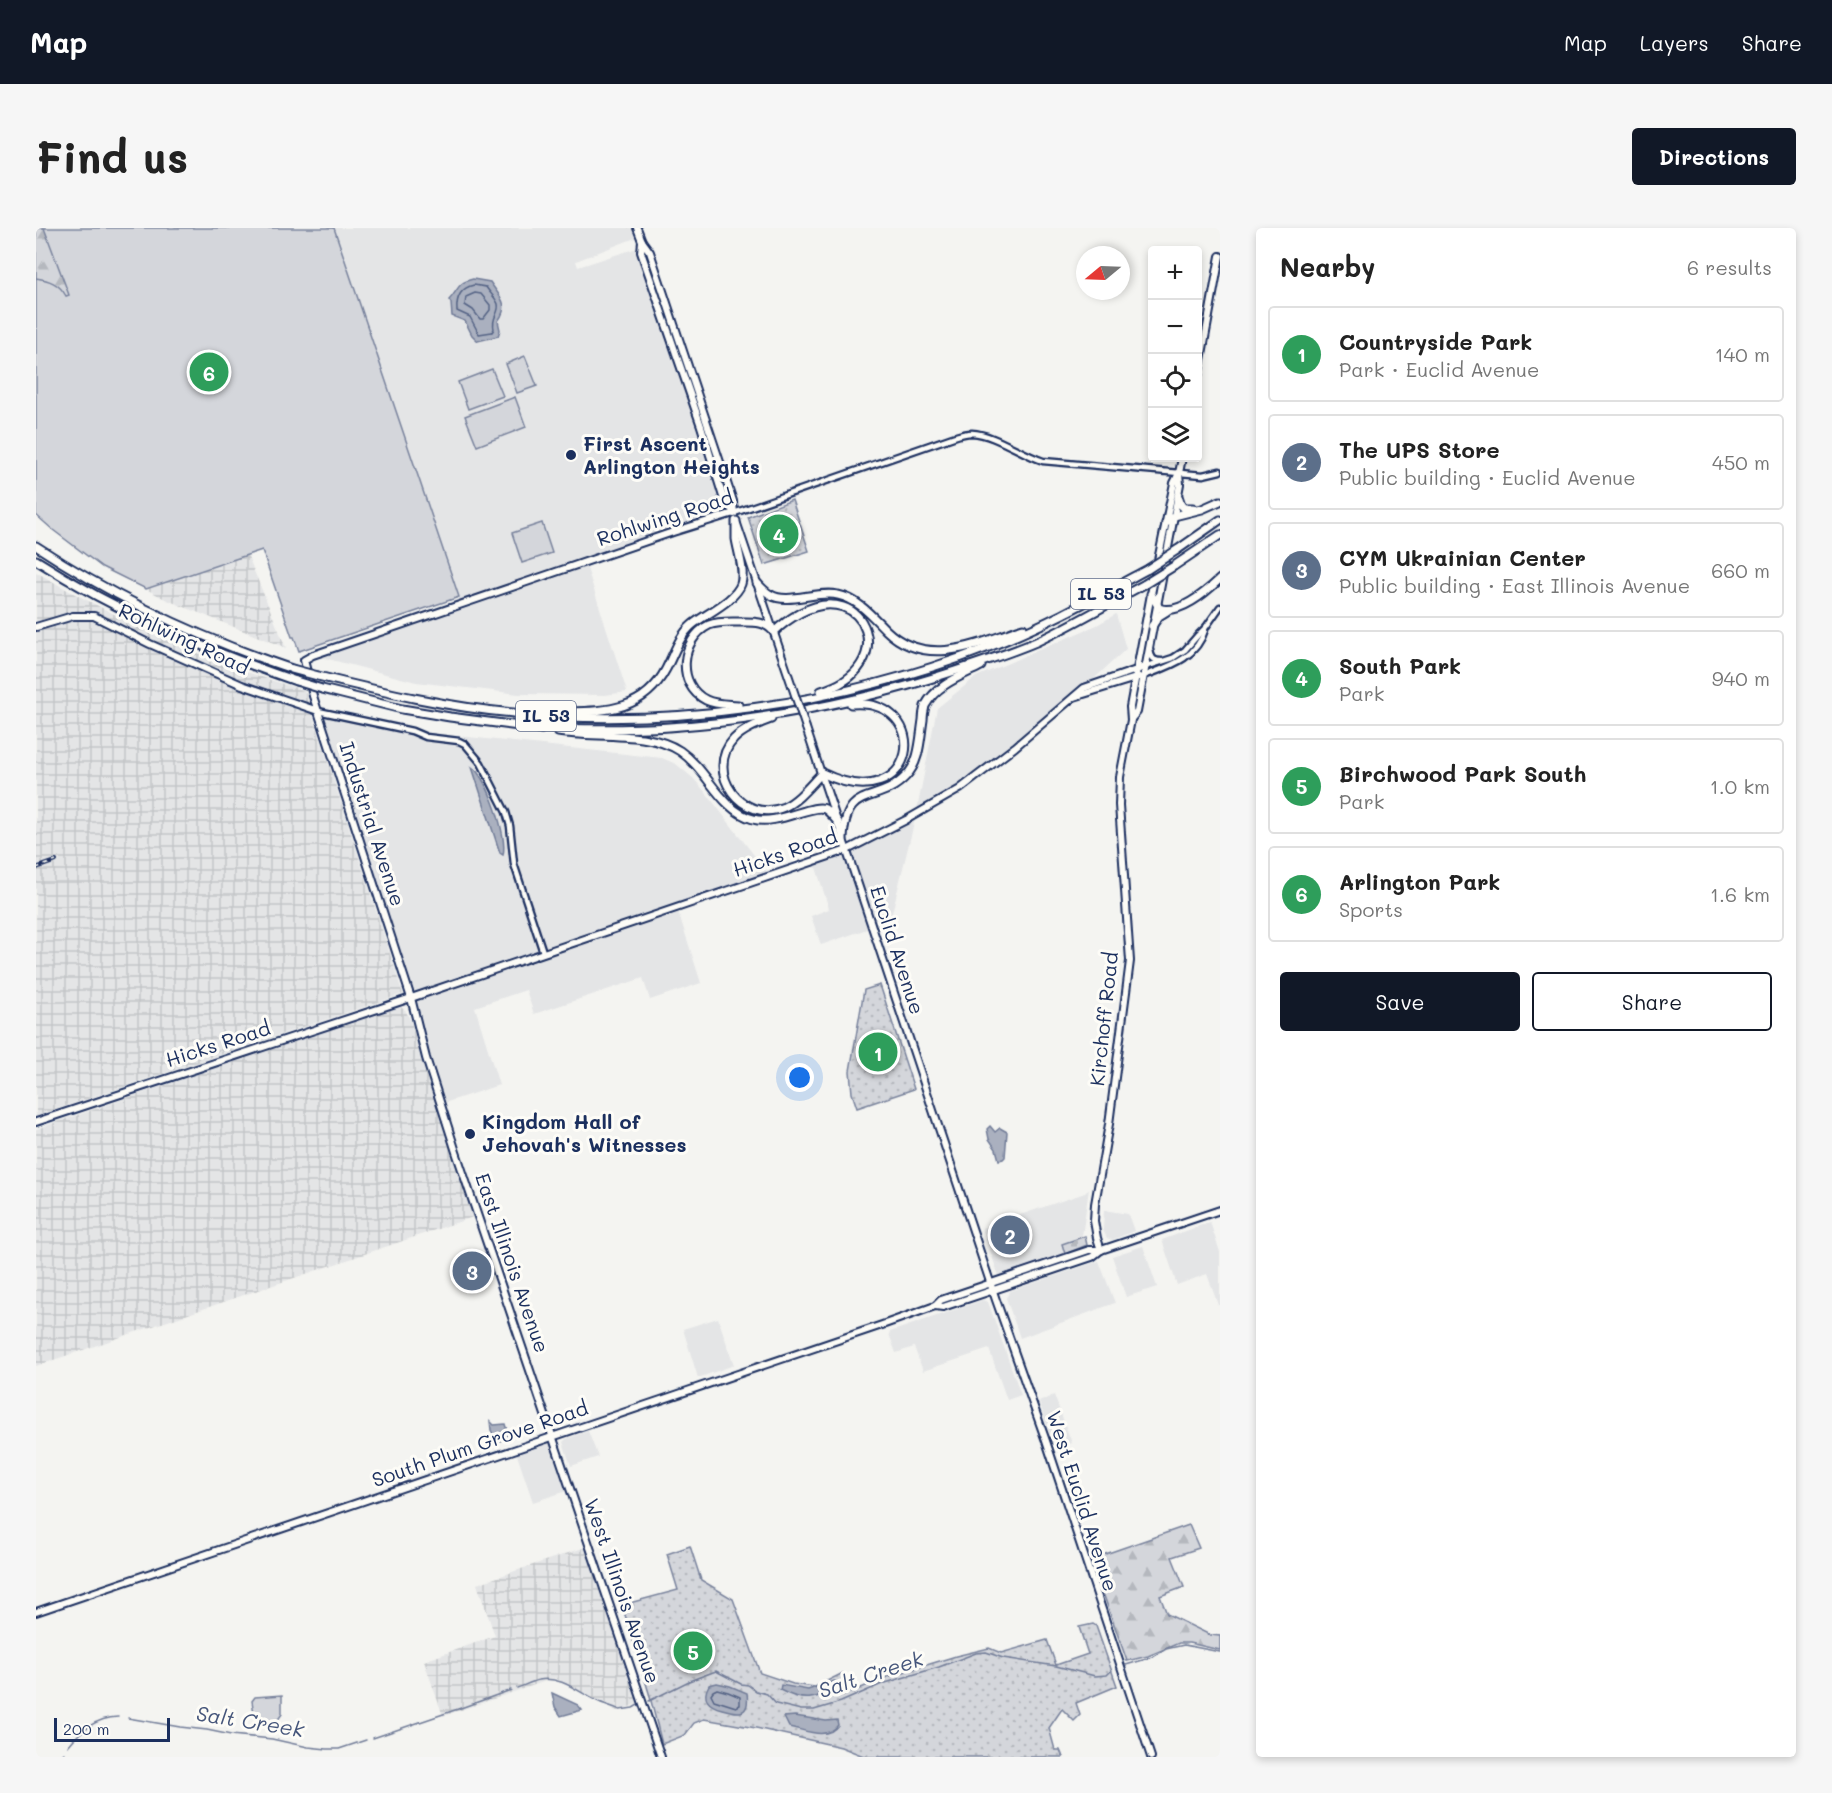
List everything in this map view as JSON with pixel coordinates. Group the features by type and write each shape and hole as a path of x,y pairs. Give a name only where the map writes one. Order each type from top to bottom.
{"highway":[{"path":"1178,496 1181,505 1187,509 1218,502"},
{"path":"1166,523 1174,516 1202,509 1218,502"},
{"path":"513,714 531,711 602,711 630,704 650,691 659,681 687,630 732,596 741,584 735,517"},
{"name":"IL 53","path":"36,546 70,568 148,610 256,657 292,669 404,698 513,714 598,718 645,717 792,702 916,672 988,647 1054,618 1148,569 1220,520"},
{"name":"IL 53","path":"36,560 110,604 155,627 220,654 322,689 402,709 450,717 537,728 625,729 670,727 784,715 921,682 1038,641 1145,584 1220,535"},
{"path":"1152,626 1159,616 1199,598 1220,579"},
{"path":"757,583 768,593 779,598 825,594 850,599 900,641 923,650 944,651 964,648 1054,618"},
{"path":"1151,594 1160,609 1168,610"},
{"path":"777,704 722,704 705,700 691,686 685,669 685,656 689,644 698,633 709,626 725,622 759,622 774,632 812,607 830,604 850,610 861,620 866,630 867,652 862,665 853,675 835,686 792,702"},
{"path":"843,838 846,815 854,804 860,799 884,792 897,785 908,774 916,761 925,708 934,694 948,682 1005,654"},
{"path":"784,715 748,729 736,737 726,753 723,766 728,788 739,801 748,807 771,811 791,803 822,773 863,785 886,780 895,772 905,753 905,738 897,719 886,710 858,704 828,706"},
{"path":"537,728 560,733 642,738 663,742 693,760 730,807 741,814 758,820 771,821 820,808 828,811 838,822"}],"main road":[{"path":"637,228 642,241 641,252 724,500 735,517"},
{"path":"1201,354 1220,256"},
{"name":"Kirchoff Road","path":"1101,1250 1094,1221 1095,1204 1109,1124 1130,961 1119,806 1120,777 1131,720 1132,695 1151,594 1174,483 1181,462"},
{"name":"Kirchoff Road","path":"1131,720 1137,712 1146,667 1178,496 1179,473"},
{"name":"Euclid Avenue","path":"735,517 1029,1397"},
{"name":"Rohlwing Road","path":"304,660 509,588 735,517"},
{"name":"Rohlwing Road","path":"36,627 73,616 94,616 242,685 318,711"},
{"name":"Industrial Avenue","path":"304,660 318,711 411,998"},
{"path":"1074,698 1084,688 1146,667"},
{"path":"1074,698 1144,675"},
{"path":"1119,683 1128,685 1132,695"},
{"name":"Hicks Road","path":"36,1122 847,850 960,789 1074,698"},
{"name":"East Illinois Avenue","path":"411,998 428,1063 551,1436"},
{"name":"South Plum Grove Road","path":"935,1306 940,1300 1089,1250 1101,1250 1220,1210"},
{"name":"South Plum Grove Road","path":"36,1612 935,1306 943,1307 1092,1257 1101,1250"},
{"name":"West Euclid Avenue","path":"1029,1397 1151,1757"},
{"name":"West Illinois Avenue","path":"551,1436 661,1757"}],"street":[{"name":"Rohlwing Road","path":"735,517 953,437 973,433 986,436 1026,456 1043,461 1203,475 1220,471"},
{"path":"1144,675 1183,660 1197,646 1206,627 1220,607"},
{"path":"1146,667 1173,658 1185,650 1206,627"},
{"path":"1149,642 1151,657 1154,660 1164,661"},
{"path":"318,711 412,731 426,737 459,741 473,752 482,763 506,812 510,826 514,864 543,952"}],"shaded area":[{"path":"334,228 632,228 635,238 576,261 578,267 637,248 704,440 721,502 719,509 708,516 460,602"},
{"path":"247,554 286,648 167,600 146,589"},
{"path":"585,562 627,692 605,695 519,694 416,682 313,655"},
{"path":"36,572 151,633 228,666 305,691 403,994 36,1116"},
{"path":"1116,614 1126,649 1084,688 960,789 916,815 937,708 976,677 1097,625"},
{"path":"318,711 412,731 662,758 676,764 693,778 770,876 677,908 701,983 650,1000 643,978 534,1014 526,990 475,1007 499,1085 441,1104"},
{"path":"916,815 890,921 821,945 811,916 829,909 814,861 847,850"},
{"path":"399,1006 405,1010 410,1019 473,1217 36,1366 36,1129"},
{"path":"1089,1189 1082,1236 1062,1244 1065,1254 999,1276 982,1228 1085,1193"},
{"path":"1104,1210 1128,1214 1134,1231 1112,1240 1107,1238 1103,1230"},
{"path":"1210,1222 1220,1252 1220,1305 1218,1305 1207,1274 1177,1285 1162,1240"},
{"path":"1143,1246 1157,1287 1126,1297 1112,1256"},
{"path":"1099,1261 1115,1303 1020,1338 1006,1298 1010,1291"},
{"path":"983,1300 988,1302 1021,1395 1007,1400 989,1349 923,1371 914,1347 896,1353 889,1334"},
{"path":"718,1318 734,1365 698,1378 683,1329"},
{"path":"1054,1395 1072,1443 1055,1449 1039,1402"},
{"path":"588,1431 598,1457 571,1466 563,1442"},
{"path":"551,1436 570,1490 533,1502 515,1449"},
{"path":"589,1546 643,1702 617,1711 555,1678 443,1716 424,1661 495,1636 477,1584"}],"green space":[{"path":"36,228 334,228 459,597 299,651 262,550 146,589 102,567 53,530 36,515"},
{"path":"36,228 44,228 69,295 66,296 53,283 36,278"},
{"path":"525,356 537,386 517,393 506,364"},
{"path":"492,369 503,396 468,409 458,382"},
{"path":"515,397 526,427 477,446 465,416"},
{"path":"792,500 809,551 764,565 748,517"},
{"path":"542,523 552,553 522,563 512,533"},
{"path":"880,985 914,1089 857,1108 852,1093 850,1071 864,990"},
{"path":"1085,1236 1087,1245 1065,1254 1062,1244"},
{"path":"1189,1525 1199,1548 1172,1557 1184,1587 1160,1596 1167,1614 1210,1635 1220,1636 1220,1650 1179,1643 1148,1656 1127,1661 1091,1559"},
{"path":"690,1546 701,1580 733,1599 760,1673 793,1684 815,1687 843,1673 852,1692 884,1678 956,1656 989,1648 1001,1653 1047,1640 1056,1665 1088,1654 1079,1627 1093,1624 1096,1626 1117,1686 1076,1703 1080,1715 1074,1721 1062,1709 1049,1728 1055,1750 1060,1750 1063,1757 866,1757 841,1747 704,1719 694,1723 685,1735 662,1744 622,1605 678,1590 667,1554"},
{"path":"282,1695 282,1714 277,1721 256,1725 252,1701 255,1697"}],"water":[{"path":"473,279 490,282 502,300 504,305 498,321 500,330 498,336 478,341 465,321 452,316 449,300 461,285"},
{"path":"472,767 484,783 500,822 503,835 503,855 500,853"},
{"path":"990,1126 995,1132 1000,1128 1007,1132 1003,1159 999,1160 996,1149 989,1139 987,1129"},
{"path":"490,1421 494,1425 505,1424 509,1437 497,1442 491,1430"},
{"path":"837,1682 838,1687 816,1697 796,1697 780,1690 781,1685 808,1690"},
{"path":"717,1683 747,1693 745,1709 734,1712 710,1704 706,1698 707,1690 709,1685"},
{"path":"552,1693 578,1705 582,1710 561,1716 555,1707"},
{"path":"795,1716 826,1721 837,1720 838,1725 828,1732 809,1732 789,1727 784,1717"}],"waterway":[{"name":"Salt Creek","path":"1126,1665 1153,1657 1166,1649 1184,1645 1220,1652"},
{"name":"Salt Creek","path":"649,1701 689,1681 716,1671 767,1694 776,1704 801,1710 814,1710 841,1702 882,1684 976,1653 986,1652 1003,1658 1056,1666 1095,1676 1107,1675 1112,1670"},
{"name":"Salt Creek","path":"517,1688 536,1681 555,1680 620,1710 638,1705"},
{"name":"Salt Creek","path":"373,1738 511,1690"},
{"name":"Salt Creek","path":"68,1746 78,1735 96,1722 118,1717"},
{"name":"Salt Creek","path":"128,1718 327,1749 339,1749 366,1740"},
{"name":"Salt Creek","path":"60,1757 64,1753"}],"railway":[{"path":"36,868 56,861"}],"place":[{"name":"Arlington Park","path":"209,372"},
{"name":"First Ascent Arlington Heights","path":"571,455"},
{"name":"South Park","path":"779,534"},
{"name":"Countryside Park","path":"878,1052"},
{"name":"Kingdom Hall of Jehovah's Witnesses","path":"470,1134"},
{"name":"The UPS Store","path":"1010,1235"},
{"name":"CYM Ukrainian Center","path":"472,1271"},
{"name":"Birchwood Park South","path":"693,1651"}]}
